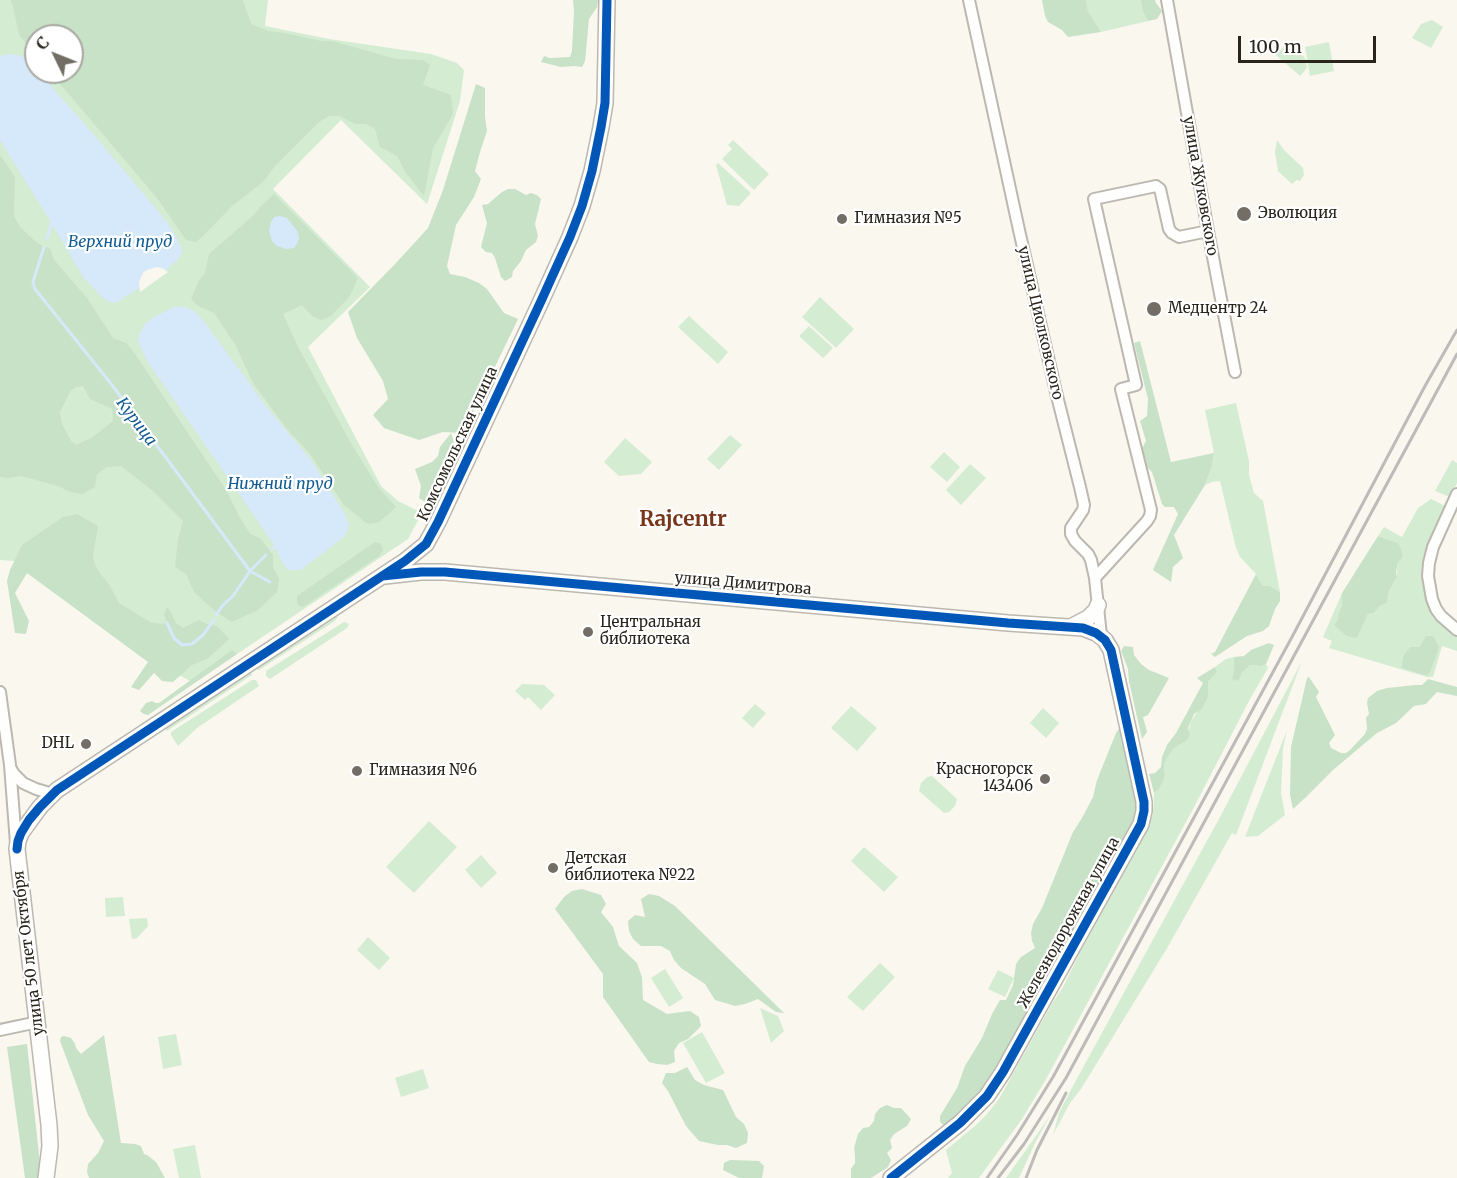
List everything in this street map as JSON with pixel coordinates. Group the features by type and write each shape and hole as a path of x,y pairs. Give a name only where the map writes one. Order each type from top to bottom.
{"street":[{"name":"Комсомольская улица","path":"17,849 24,827 53,794 405,561 426,544 542,299 582,206 604,103 607,0"},
{"name":"улица Циолковского","path":"969,0 1021,240 1084,505 1081,515 1071,528 1071,534 1091,561 1101,636"},
{"name":"улица Жуковского","path":"1167,0 1235,372"},
{"path":"1095,578 1147,521 1151,510 1121,389 1136,386 1094,199 1156,186 1160,189 1169,229 1172,233 1179,237 1208,231"},
{"path":"1457,494 1433,547 1428,576 1436,609 1457,630"},
{"path":"426,544 424,554 426,562 439,572"},
{"name":"улица Димитрова","path":"382,576 439,572 1070,627 1090,630 1101,636"},
{"path":"1070,627 1088,618 1098,605"},
{"name":"Железнодорожная улица","path":"891,1178 960,1123 987,1096 1003,1072 1141,824 1144,802 1132,743 1111,650 1101,636"},
{"name":"улица 50 лет Октября","path":"0,692 49,1125 50,1146 46,1178"},
{"path":"10,765 14,774 23,783 53,794"},
{"path":"0,1030 38,1022"}],"green space":[{"path":"0,0 268,0 265,26 329,39 431,54 457,63 464,70 460,101 427,204 341,120 273,189 370,287 308,347 381,486 398,501 422,513 408,539 194,683 154,662 14,561 0,560"},
{"path":"10,0 243,0 251,24 268,31 332,41 396,59 423,60 430,65 423,85 451,95 453,114 433,148 424,196 406,173 397,156 380,147 375,129 339,116 329,116 319,122 275,166 263,182 232,206 196,242 186,240 157,198 60,84 84,84 84,24 24,24 24,41 19,35"},
{"path":"573,0 598,0 597,7 589,19 585,61 582,67 561,67 541,62 544,56 570,57"},
{"path":"1042,0 1086,0 1088,11 1101,32 1068,37 1062,30 1048,22"},
{"path":"1086,0 1141,0 1142,10 1148,21 1101,32 1088,11"},
{"path":"1141,0 1155,0 1162,11 1157,19 1148,21 1142,10"},
{"path":"1432,20 1443,27 1431,48 1412,38 1421,24"},
{"path":"1288,42 1305,58 1307,68 1300,76 1276,55"},
{"path":"1329,42 1334,71 1310,76 1305,47"},
{"path":"476,84 485,88 487,131 475,171 481,179 474,197 456,225 447,266 450,274 479,283 487,289 504,313 518,319 463,433 443,432 419,440 384,428 373,415 388,399 383,381 357,338 348,312 428,228 443,190"},
{"path":"733,140 769,174 754,190 722,159 732,149 728,145"},
{"path":"1277,140 1303,168 1304,175 1300,181 1297,180 1292,184 1278,171 1275,152"},
{"path":"0,155 15,177 14,216 20,227 37,243 50,249 54,260 87,298 113,338 126,343 135,354 226,490 250,534 260,538 273,555 273,567 279,579 277,592 258,610 232,622 216,612 194,592 186,574 175,567 178,539 183,521 153,491 121,466 107,467 97,474 95,487 82,494 21,476 0,477","holes":["83,386 90,399 112,409 113,421 93,437 76,445 71,441 62,424 60,412 71,390 76,387"]},
{"path":"718,163 751,193 739,206 727,205 716,165"},
{"path":"508,189 515,189 526,195 531,193 541,199 535,224 538,236 536,242 526,250 513,271 512,277 505,281 501,277 492,253 486,252 481,247 487,223 482,205 488,204"},
{"path":"274,194 358,278 350,296 331,316 321,320 312,316 302,305 283,314 298,347 352,445 378,487 396,507 379,522 370,524 365,522 344,505 310,454 287,429 253,383 235,344 214,313 198,306 191,299 205,273 209,254 254,215"},
{"path":"820,297 854,329 836,348 802,317"},
{"path":"689,316 728,352 718,364 678,327"},
{"path":"809,326 833,348 823,358 799,336"},
{"path":"1140,341 1171,462 1214,453 1205,485 1174,535 1183,558 1173,567 1171,582 1153,570 1178,514 1174,507 1165,507 1162,504 1152,472 1145,465 1142,448 1146,441 1140,421 1147,416 1148,399 1134,343"},
{"path":"1236,403 1249,461 1249,475 1254,493 1263,501 1280,592 1270,586 1263,586 1256,574 1240,557 1220,481 1205,485 1214,453 1205,410"},
{"path":"451,433 454,442 445,470 428,504 419,498 421,486 415,469 432,462 438,456 440,447"},
{"path":"730,435 742,445 719,470 707,459"},
{"path":"625,438 652,462 641,474 619,476 604,462"},
{"path":"944,452 960,467 947,482 930,467"},
{"path":"1452,460 1457,463 1457,483 1450,497 1435,491"},
{"path":"970,464 986,478 961,505 946,490"},
{"path":"1431,499 1445,506 1424,555 1421,573 1429,609 1457,636 1457,651 1442,646 1433,677 1427,677 1329,648 1332,641 1323,637 1342,593 1342,605 1334,625 1346,636 1357,637 1368,614 1374,613 1380,606 1387,603 1389,591 1397,577 1398,543 1378,536 1384,527 1402,537 1418,508","holes":["1410,647 1420,647 1434,661 1427,676 1401,668 1403,656"]},
{"path":"77,514 98,526 93,556 95,564 119,603 150,622 160,624 167,623 164,615 167,607 176,623 183,628 199,620 217,626 229,639 207,659 192,665 173,682 162,681 154,673 139,690 131,687 148,662 27,573 15,593 29,621 26,634 15,633 7,581 22,545 63,517"},
{"path":"1378,536 1398,543 1402,551 1402,558 1398,562 1396,572 1397,577 1389,591 1387,603 1380,606 1374,613 1368,614 1357,638 1346,636 1334,625 1342,605 1342,593"},
{"path":"375,542 381,544 383,550 379,556 303,607 298,605 297,596"},
{"path":"1256,574 1263,586 1270,586 1280,592 1280,601 1269,626 1263,631 1247,636 1215,657 1211,654 1215,652"},
{"path":"334,615 338,617 335,621 259,670 255,668"},
{"path":"344,622 349,624 347,628 270,679 266,676 266,671"},
{"path":"1426,636 1433,636 1439,647 1430,673 1427,676 1401,668 1403,656 1410,647 1420,647"},
{"path":"1269,643 1274,645 1266,664 1250,665 1238,681 1232,679 1234,657 1244,656 1251,650"},
{"path":"1124,646 1133,647 1134,655 1149,670 1169,678 1148,715 1143,717 1147,732 1142,739 1128,669 1121,651"},
{"path":"232,650 237,654 148,715 140,711 146,703 152,701 159,703"},
{"path":"1234,657 1232,679 1250,665 1266,664 1268,668 1045,1081 1022,1119 979,1178 948,1178 952,1173 946,1150 976,1125 999,1099 1144,837 1153,815 1154,793 1165,776 1165,762 1173,749 1186,741 1191,721 1208,697 1208,682 1217,672 1215,667 1226,659"},
{"path":"1302,661 1236,835 1232,833 1166,950 1081,1089 1070,1103 1053,1135 1059,1113 1074,1084 1220,817"},
{"path":"1215,667 1217,672 1208,682 1208,697 1201,710 1194,714 1188,728 1190,735 1186,741 1173,749 1165,762 1165,776 1162,783 1154,793 1149,774 1155,773 1161,767 1167,745 1203,683 1197,678"},
{"path":"250,670 252,675 167,731 164,726"},
{"path":"1309,677 1319,692 1316,697 1335,735 1329,743 1331,748 1341,753 1350,750 1365,734 1366,718 1369,714 1368,698 1377,691 1422,685 1428,679 1457,687 1457,696 1437,692 1426,704 1414,706 1396,723 1377,733 1333,770 1293,809 1290,795 1291,747"},
{"path":"252,680 256,680 259,686 197,728 178,746 171,732"},
{"path":"522,684 544,685 555,695 541,710 528,697 525,700 515,691"},
{"path":"755,704 766,713 753,728 742,718"},
{"path":"851,706 877,728 857,751 831,728"},
{"path":"1043,708 1059,723 1046,738 1030,723"},
{"path":"1121,726 1138,801 1136,817 1126,842 983,1092 945,1127 940,1122 940,1116 957,1088 965,1066 982,1038 992,1014 1000,1000 1006,1000 1013,985 1016,964 1021,957 1035,948 1031,933 1033,924 1042,908 1073,832 1093,797 1097,780"},
{"path":"1287,730 1283,748 1281,793 1285,815 1258,836 1245,837"},
{"path":"932,776 957,799 955,806 949,812 944,813 919,791 921,783 927,777"},
{"path":"429,821 457,847 414,893 386,867"},
{"path":"864,847 898,877 884,892 851,861"},
{"path":"481,855 497,873 481,888 465,870"},
{"path":"582,889 601,895 606,904 601,912 613,927 619,946 637,963 642,977 643,1000 667,1014 690,1011 699,1017 701,1026 688,1039 679,1043 674,1051 675,1062 667,1065 649,1062 603,997 603,974 555,909 572,891"},
{"path":"649,894 659,896 675,906 784,1013 776,1012 758,999 735,1006 715,1000 705,984 681,968 670,951 661,946 641,946 633,939 628,921 635,915 645,917 641,899"},
{"path":"123,897 125,916 106,917 105,898"},
{"path":"147,918 148,926 137,938 132,939 129,919"},
{"path":"368,937 390,958 379,970 357,950"},
{"path":"880,963 895,977 863,1011 847,997"},
{"path":"665,969 683,998 669,1007 651,978"},
{"path":"998,970 1014,978 1005,997 988,989"},
{"path":"760,1008 778,1016 784,1031 771,1043"},
{"path":"702,1032 725,1073 706,1083 683,1043"},
{"path":"176,1034 182,1065 163,1069 158,1037"},
{"path":"104,1035 121,1143 141,1146 144,1154 156,1162 165,1178 89,1178 88,1164 98,1153 104,1141 88,1115 60,1041 64,1036 71,1038 81,1054"},
{"path":"27,1044 40,1164 39,1178 25,1178 7,1047"},
{"path":"687,1067 695,1080 723,1090 736,1117 744,1124 748,1133 747,1143 736,1148 699,1141 686,1126 662,1083 666,1073 675,1073"},
{"path":"423,1069 429,1088 401,1097 395,1078"},
{"path":"887,1105 901,1108 911,1119 907,1126 894,1134 890,1140 892,1148 887,1153 891,1160 888,1167 871,1178 851,1178 858,1134 863,1128 869,1127 880,1108"},
{"path":"1050,1116 1019,1178 1006,1178"},
{"path":"195,1145 201,1178 179,1178 173,1149"},
{"path":"730,1160 759,1161 764,1166 762,1178 739,1178 723,1170 724,1163"}],"water":[{"name":"Верхний пруд","path":"10,54 24,58 24,84 49,84 167,222 176,236 183,252 178,259 167,269 115,303 102,297 83,277 0,140 0,56"},
{"path":"274,217 287,218 298,232 299,239 294,248 286,249 277,246 272,241 269,231 271,222"},
{"name":"Нижний пруд","path":"176,306 194,311 202,319 266,406 311,460 345,514 349,525 345,536 301,570 288,570 282,562 275,546 147,361 138,341 139,335 145,324"}],"pier":[{"path":"157,267 168,272 140,292 139,282 143,273"}],"waterway":[{"name":"Курица","path":"47,239 52,221"},
{"name":"Курица","path":"44,247 33,282 35,289 112,385 250,571 270,582"},
{"path":"272,549 275,546"},
{"path":"216,615 233,596 250,571 266,555"},
{"path":"167,623 174,638 182,645 192,644 203,635 214,620"}],"railway":[{"path":"987,1178 1053,1077 1457,330"},
{"path":"998,1178 1024,1144 1066,1078 1457,354"},
{"path":"1026,1178 1037,1150 1066,1093"}],"cycle path":[{"path":"17,849 21,833 29,820 57,790 405,561 426,544 542,299 582,206 592,171 605,103 607,0"},
{"path":"382,576 445,572 1083,628 1096,633 1105,640 1111,650 1144,802 1141,824 1003,1072 987,1096 960,1123 891,1178"}],"place":[{"name":"Эволюция","path":"1244,214"},
{"name":"Гимназия №5","path":"842,219"},
{"name":"Медцентр 24","path":"1154,309"},
{"name":"Центральная библиотека","path":"588,632"},
{"name":"DHL","path":"86,744"},
{"name":"Гимназия №6","path":"357,771"},
{"name":"Красногорск 143406","path":"1045,779"},
{"name":"Детская библиотека №22","path":"553,868"}],"district":[{"name":"Rajcentr","path":"683,520"}]}
